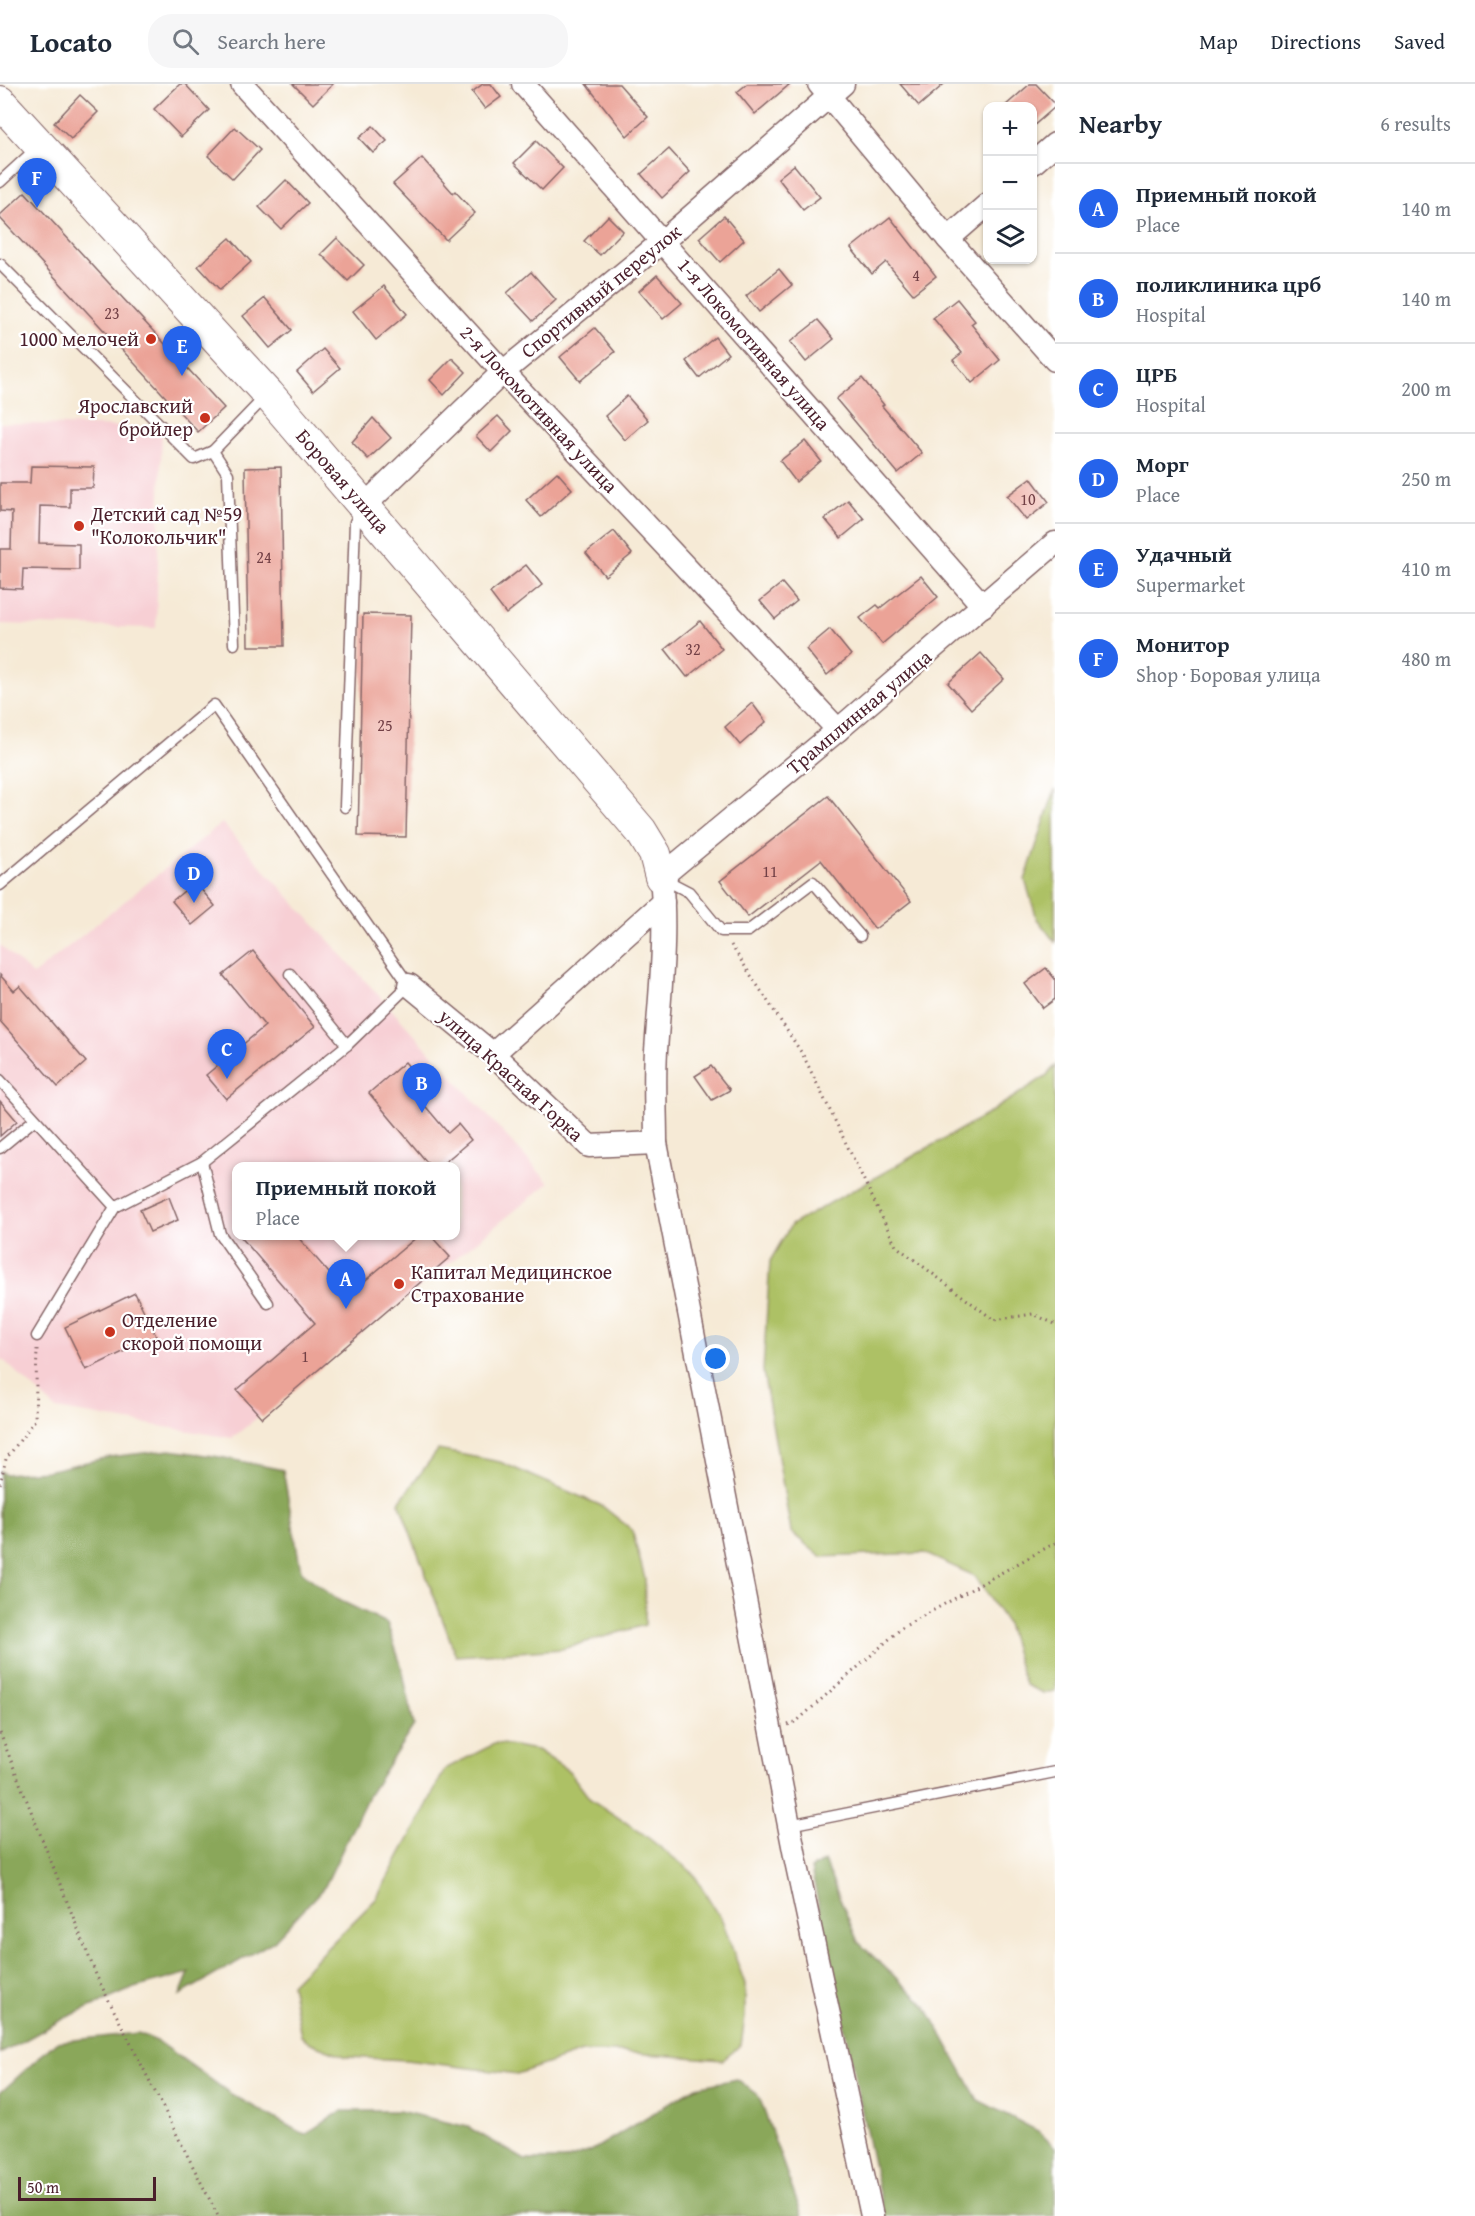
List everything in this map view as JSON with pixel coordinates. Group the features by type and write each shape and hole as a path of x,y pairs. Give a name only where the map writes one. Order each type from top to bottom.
{"street":[{"name":"2-я Локомотивная улица","path":"242,84 503,372 838,730"},
{"name":"1-я Локомотивная улица","path":"523,84 983,606"},
{"name":"Спортивный переулок","path":"364,505 503,372 663,241 830,88"},
{"path":"830,88 948,239 1055,360"},
{"name":"Боровая улица","path":"0,102 268,394 641,831 655,854 662,890"},
{"path":"1037,160 1055,144"},
{"path":"948,239 983,208"},
{"name":"Трамплинная улица","path":"493,1054 662,890 838,730 1055,543"},
{"path":"662,890 662,974 656,1054 656,1143 770,1732 872,2216"},
{"name":"улица Красная Горка","path":"409,985 493,1054 590,1146 656,1143"}],"lane":[{"path":"0,182 39,147"},
{"path":"0,264 194,459 213,451 268,394"},
{"path":"213,451 228,474 234,644"},
{"path":"345,807 355,522 364,505"},
{"path":"0,885 214,705 409,985 346,1045 202,1162 115,1207 37,1335"},
{"path":"662,890 689,892 721,932 748,931 813,882 860,936"},
{"path":"290,974 346,1045"},
{"path":"0,1080 115,1207"},
{"path":"0,1149 34,1120"},
{"path":"202,1162 220,1234 268,1303"},
{"path":"789,1825 1055,1772"}],"path":[{"path":"721,932 803,1055 896,1246 994,1320 1033,1314 1055,1324"},
{"path":"0,1484 6,1459 36,1420 37,1335"},
{"path":"770,1732 797,1721 903,1628 1055,1543"},
{"path":"0,1732 97,1977 218,2216"}],"shaded area":[{"name":"Детский сад №59 \"Колокольчик\"","path":"0,423 162,428 156,628 0,624"},
{"path":"222,823 549,1183 232,1438 56,1409 0,1357 0,945 33,975"}],"green space":[{"path":"1055,789 1055,942 1037,919 1025,880"},
{"path":"1055,1066 1055,1691 1043,1693 1025,1685 1007,1624 975,1576 924,1553 821,1557 791,1532 763,1371 770,1261 791,1225 986,1115 1046,1076"},
{"path":"170,1450 220,1457 283,1470 301,1571 335,1598 387,1623 402,1668 414,1725 368,1796 325,1886 274,1941 180,1995 189,1973 134,1988 65,2018 0,2054 0,1471 4,1474 47,1471 109,1457"},
{"path":"438,1450 500,1462 602,1506 632,1530 645,1579 645,1625 562,1649 456,1656 399,1502"},
{"path":"496,1743 537,1750 569,1771 590,1799 642,1833 693,1873 722,1920 745,1984 745,2017 741,2045 723,2060 622,2052 582,2052 517,2074 406,2060 347,2057 311,2043 301,2036 291,1984 376,1899 445,1769"},
{"path":"824,1861 858,1942 926,2006 978,2100 1038,2131 1055,2147 1055,2216 884,2216 811,1869"},
{"path":"138,2033 159,2042 231,2094 305,2135 341,2111 399,2111 468,2127 525,2160 565,2160 591,2151 696,2087 737,2079 757,2094 761,2102 802,2216 0,2216 0,2093 56,2042"}],"building":[{"path":"180,84 185,84 209,110 181,137 154,109"},
{"path":"293,84 333,84 313,104"},
{"path":"483,84 491,84 501,97 485,109 472,92"},
{"path":"586,84 619,84 648,117 627,136"},
{"path":"747,84 790,84 755,114 737,92"},
{"path":"900,84 944,84 919,106"},
{"path":"1030,84 1036,84 1055,104 1055,107 1037,123 1037,102 1010,102"},
{"path":"80,95 98,112 71,139 54,123"},
{"path":"373,126 387,141 373,153 359,138"},
{"path":"235,127 260,150 233,179 208,156"},
{"path":"536,141 563,168 542,190 514,163"},
{"path":"669,149 690,172 662,198 641,174"},
{"path":"422,158 453,193 455,191 475,213 446,240 393,184"},
{"path":"794,165 820,197 803,210 778,178"},
{"path":"286,180 308,203 281,229 259,207"},
{"path":"25,192 224,408 198,432 0,218 0,215"},
{"path":"608,216 623,231 600,255 584,241"},
{"path":"724,216 744,240 720,262 699,238"},
{"path":"890,217 936,276 913,294 886,262 872,274 851,248"},
{"path":"230,238 251,262 220,290 198,266"},
{"path":"337,238 364,265 348,281 321,254"},
{"path":"779,269 792,285 759,312 746,296"},
{"path":"531,272 556,300 533,321 507,293"},
{"path":"657,275 682,303 663,319 639,291"},
{"path":"384,286 407,314 376,340 353,311"},
{"path":"265,298 292,330 270,348 243,316"},
{"path":"957,299 975,321 971,324 1000,360 972,383 953,360 962,353 933,318"},
{"path":"818,320 834,339 806,362 790,342"},
{"path":"595,328 615,352 580,381 560,357"},
{"path":"715,337 728,354 699,378 686,361"},
{"path":"323,349 340,368 313,391 297,372"},
{"path":"452,358 466,372 444,395 430,380"},
{"path":"862,378 884,405 882,406 922,453 898,473 836,399"},
{"path":"627,396 648,420 625,440 605,416"},
{"path":"498,416 512,431 491,452 476,436"},
{"path":"373,418 391,438 368,459 352,442"},
{"path":"805,441 821,461 796,482 780,461"},
{"path":"31,466 94,467 93,488 70,488 70,507 40,506 39,543 79,544 79,570 23,569 22,589 0,588 0,549 11,549 12,512 0,511 0,483 30,483"},
{"path":"281,467 284,646 248,646 245,468"},
{"path":"557,472 572,489 541,517 526,500"},
{"path":"1031,478 1049,502 1026,520 1007,496"},
{"path":"848,500 864,519 841,538 825,519"},
{"path":"614,531 632,554 605,576 586,553"},
{"path":"526,565 542,585 506,614 490,593"},
{"path":"921,576 938,597 882,644 860,618 877,605 880,608"},
{"path":"782,583 797,601 775,619 760,601"},
{"path":"363,614 411,615 406,837 358,836"},
{"path":"700,621 722,649 687,677 665,649"},
{"path":"830,629 851,655 827,675 806,649"},
{"path":"981,653 1004,679 971,709 948,683"},
{"path":"752,703 766,722 740,745 725,727"},
{"path":"828,796 911,901 875,929 821,860 748,917 720,881"},
{"path":"195,882 215,906 192,925 172,901"},
{"path":"253,951 315,1027 226,1099 206,1075 265,1026 223,975"},
{"path":"1046,968 1055,979 1055,999 1043,1008 1025,984"},
{"path":"0,975 14,991 20,986 86,1062 58,1087 0,1021"},
{"path":"405,1062 421,1081 411,1089 448,1133 458,1124 471,1140 445,1162 427,1162 369,1093"},
{"path":"711,1066 730,1090 712,1100 695,1076"},
{"path":"0,1101 17,1121 0,1136"},
{"path":"169,1197 178,1220 150,1232 140,1210"},
{"path":"243,1240 300,1240 348,1295 413,1240 435,1240 450,1257 262,1418 237,1390 315,1323"},
{"name":"Отделение скорой помощи","path":"135,1293 156,1336 86,1370 65,1327"}],"place":[{"name":"Монитор","path":"37,208"},
{"name":"1000 мелочей","path":"151,339"},
{"name":"Удачный","path":"182,376"},
{"name":"Ярославский бройлер","path":"205,418"},
{"name":"Детский сад №59 \"Колокольчик\"","path":"79,526"},
{"name":"Морг","path":"194,903"},
{"name":"ЦРБ","path":"227,1079"},
{"name":"поликлиника црб","path":"422,1113"},
{"name":"Капитал Медицинское Страхование","path":"399,1284"},
{"name":"Приемный покой","path":"346,1309"},
{"name":"Отделение скорой помощи","path":"110,1332"}]}
